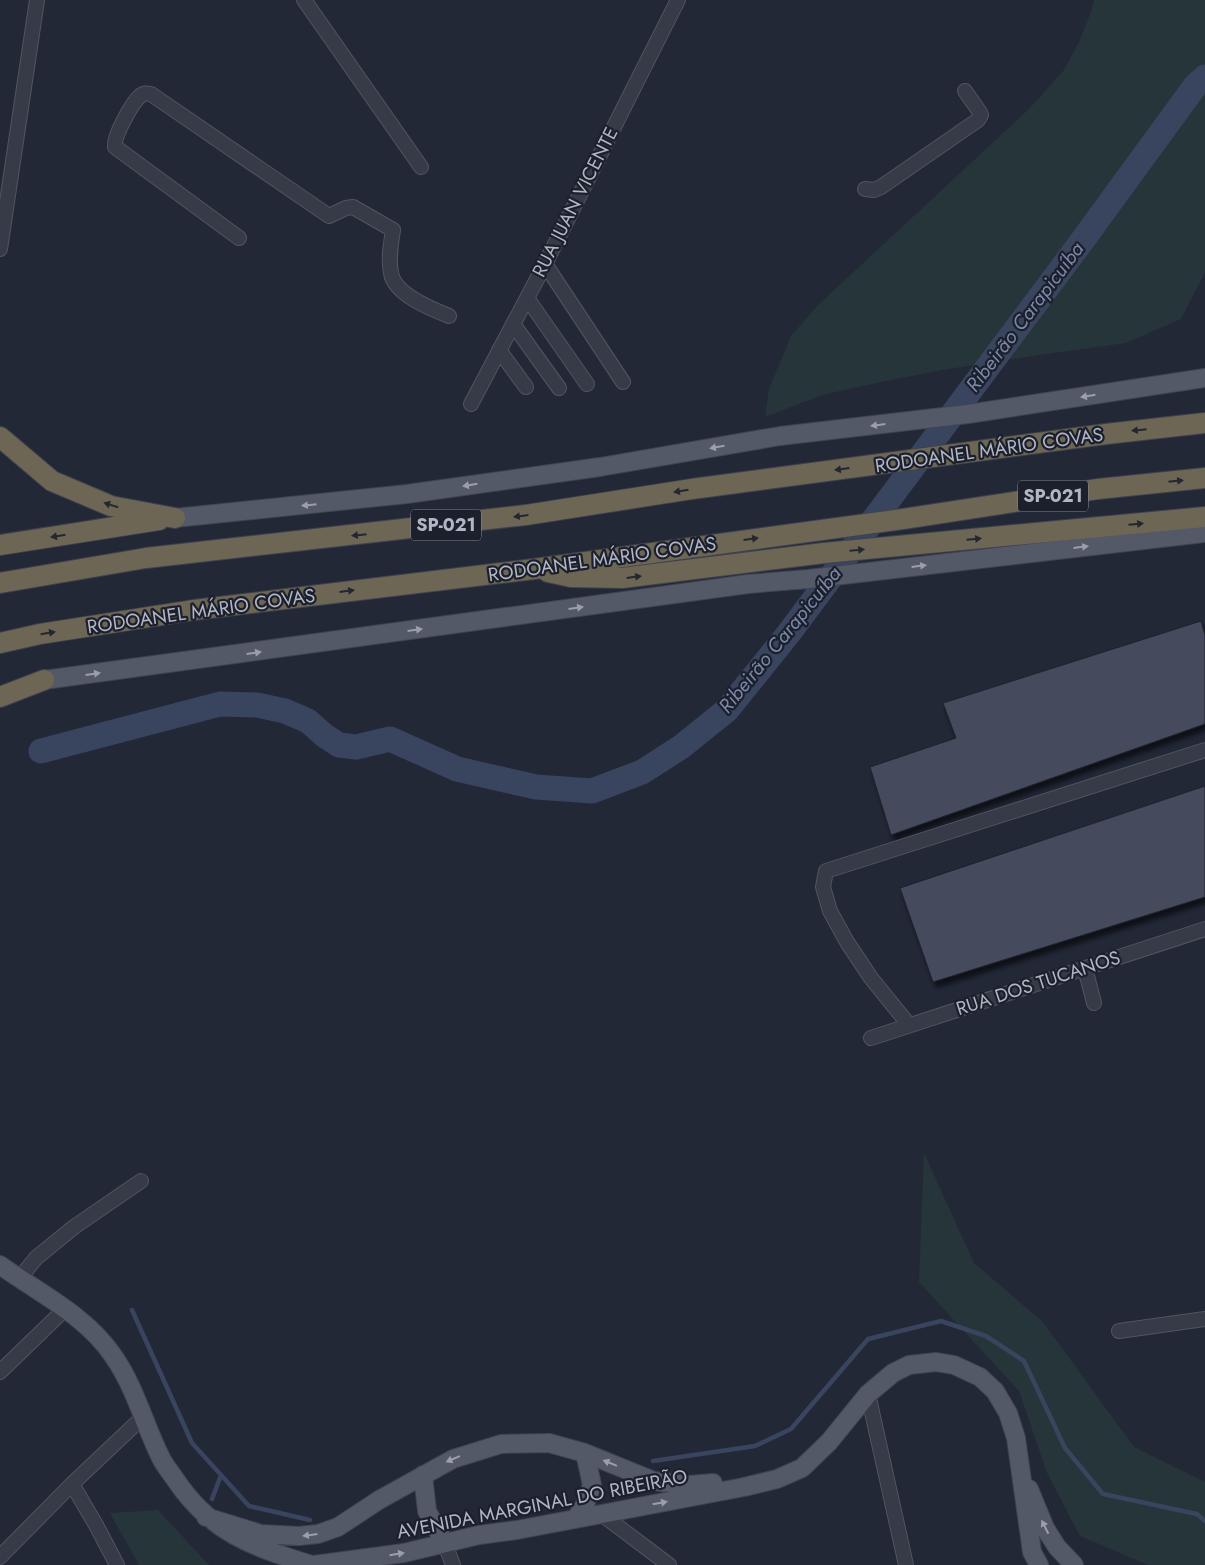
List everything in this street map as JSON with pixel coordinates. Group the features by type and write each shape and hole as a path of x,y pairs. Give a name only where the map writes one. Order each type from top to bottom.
{"highway":[{"name":"RODOANEL MÁRIO COVAS","path":"0,583 146,558 526,516 692,489 1106,434 1205,423"},
{"path":"0,437 52,481 111,506 176,518"},
{"name":"RODOANEL MÁRIO COVAS","path":"0,643 40,634 194,610 534,569 902,519 1098,489 1205,478"},
{"path":"534,569 571,577 622,578 824,553 1205,517"},
{"path":"0,545 176,518"},
{"path":"0,691 44,680"},
{"path":"0,697 44,680"}],"main road":[{"path":"176,518 407,494 600,467 780,436 968,414 1205,378"},
{"path":"44,680 748,584 808,579 1205,533"},
{"name":"AVENIDA MARGINAL DO RIBEIRÃO","path":"0,1266 65,1309 90,1329 114,1356 144,1416 163,1461 185,1495 206,1517 231,1535 255,1547 313,1565 404,1553 444,1542 777,1480 802,1468 829,1442 868,1394 893,1373 909,1365 936,1362 954,1365 980,1377 996,1391 1008,1413 1016,1438 1035,1561"},
{"name":"AVENIDA MARGINAL DO RIBEIRÃO","path":"0,1272 19,1279"},
{"name":"AVENIDA MARGINAL DO RIBEIRÃO","path":"206,1517 261,1534 299,1536 318,1534 338,1528 379,1500 453,1458 501,1444 549,1443 585,1453 654,1481 688,1485 777,1480"},
{"path":"576,1518 585,1505 592,1485 585,1453"},
{"name":"AVENIDA MARGINAL DO RIBEIRÃO","path":"1020,1467 1045,1528 1057,1547 1073,1565"},
{"path":"423,1475 427,1511 444,1542"}],"street":[{"path":"0,249 38,0"},
{"path":"304,0 421,167"},
{"name":"RUA JUAN VICENTE","path":"471,404 545,264 678,0"},
{"path":"865,189 874,190 881,187 978,120 981,116 979,111 965,91"},
{"path":"239,238 115,147 114,141 126,117 142,94 151,94 329,216 346,208 353,207 393,230 390,250 391,274 398,287 420,303 449,316"},
{"path":"545,264 623,382"},
{"path":"527,298 587,384"},
{"path":"513,324 559,388"},
{"path":"499,350 526,387"},
{"path":"909,1025 871,978 847,942 830,911 823,887 826,871 1205,750"},
{"name":"RUA DOS TUCANOS","path":"871,1038 1205,928"},
{"path":"1085,968 1094,1003"},
{"path":"19,1279 36,1258 74,1227 141,1181"},
{"path":"0,1372 65,1309"},
{"path":"1119,1331 1205,1319"},
{"path":"868,1394 906,1565"},
{"path":"0,1557 72,1484 144,1416"},
{"path":"72,1484 117,1565"},
{"path":"600,1513 669,1565"},
{"path":"444,1542 454,1565"}],"shaded area":[{"path":"1094,0 1205,0 1205,272 1181,319 1126,343 942,370 881,382 822,395 765,417 769,389 791,336 818,305 1030,108 1064,70 1079,42"},
{"path":"924,1153 974,1263 1043,1322 1134,1447 1205,1482 1205,1565 1148,1565 1080,1536 1047,1473 1019,1391 919,1282"},
{"path":"158,1510 209,1565 139,1565 110,1513"}],"building":[{"path":"1201,621 1205,635 1205,724 891,835 870,767 956,738 943,703"},
{"path":"1205,786 1205,897 933,982 900,888"}],"waterway":[{"name":"Ribeirão Carapicuíba","path":"41,751 220,704 257,705 285,711 308,721 339,745 356,747 390,739 457,769 536,787 592,791 642,772 681,747 727,710 789,633 1082,241 1195,86 1205,77"},
{"path":"132,1310 192,1443 249,1506 310,1520"},
{"path":"653,1461 755,1446 791,1429 868,1339 941,1321 986,1336 1024,1361 1065,1448 1103,1494 1197,1514 1205,1521"},
{"path":"212,1499 221,1475"}]}
